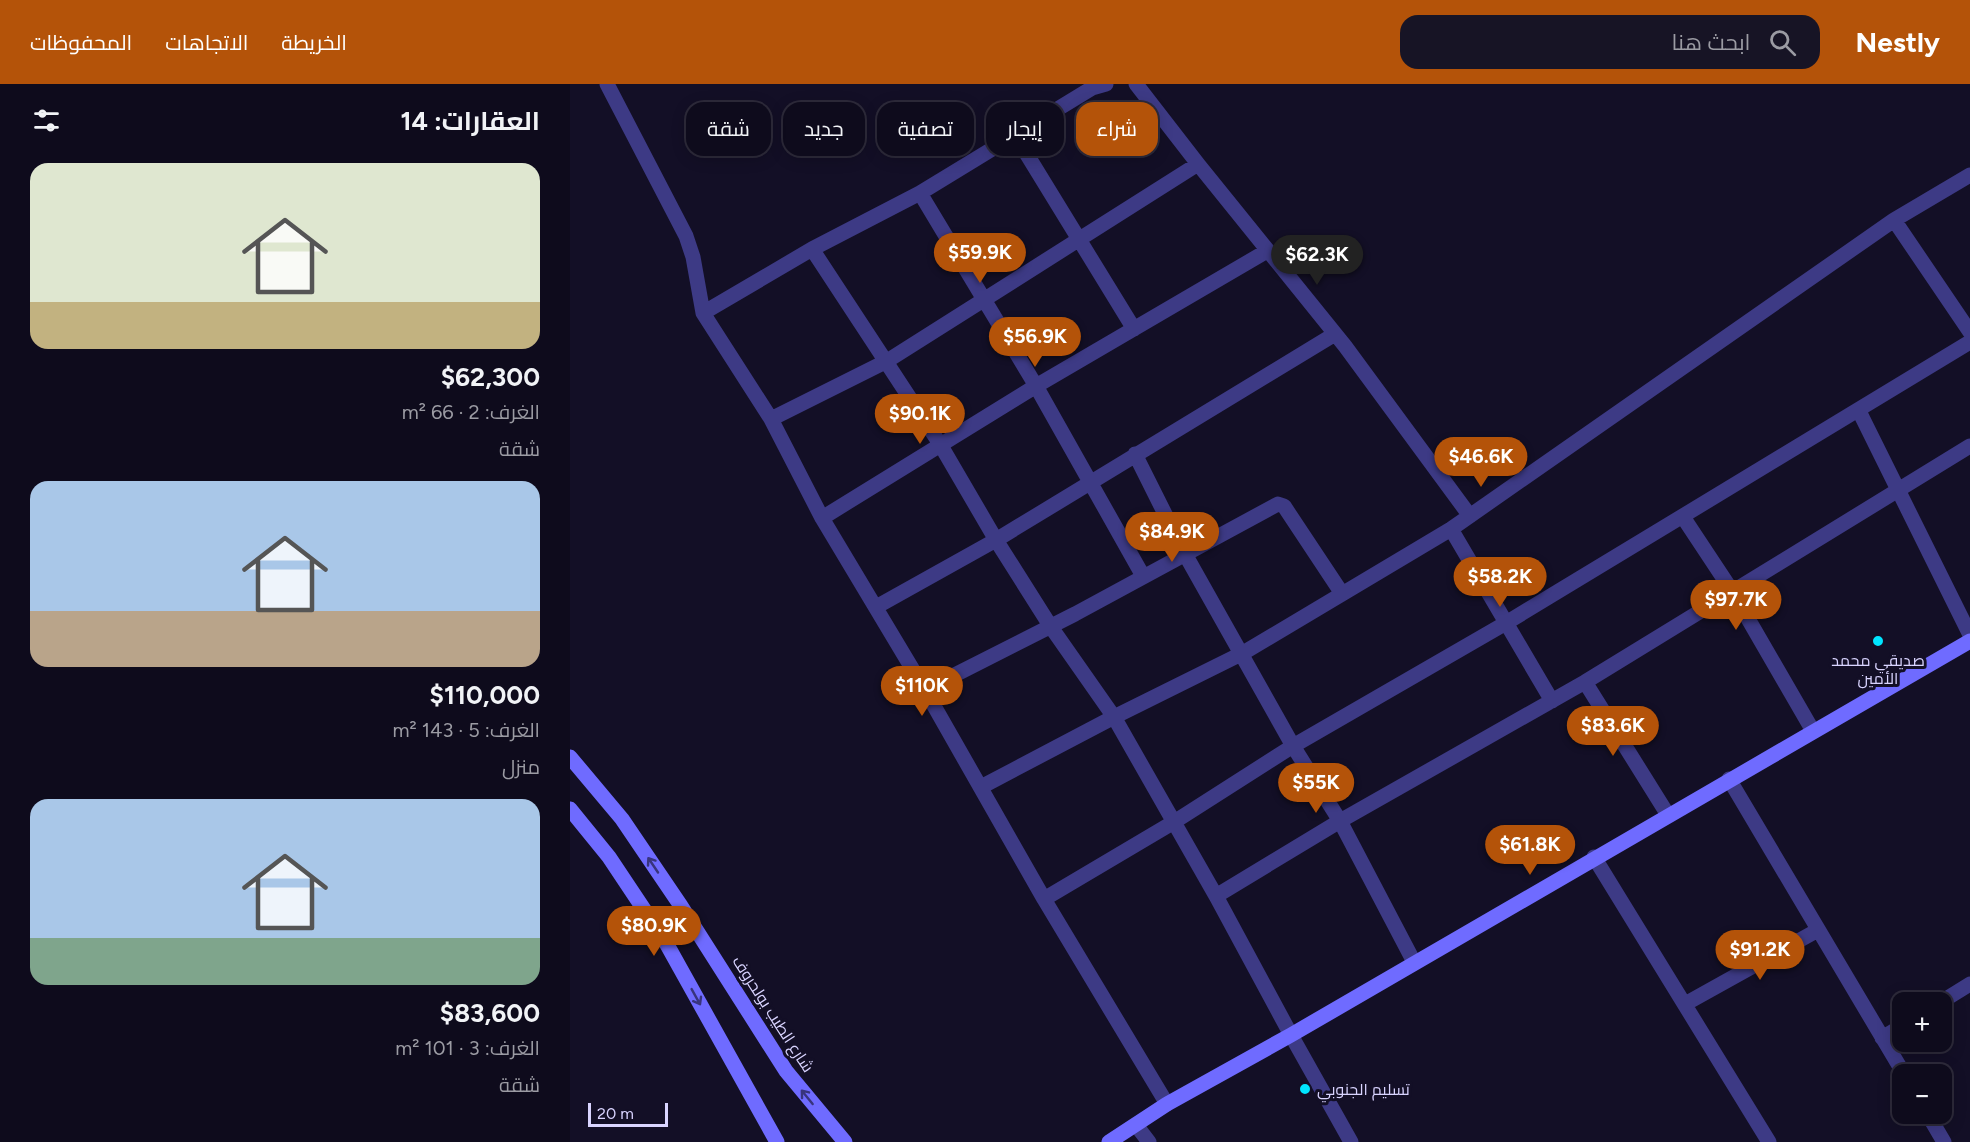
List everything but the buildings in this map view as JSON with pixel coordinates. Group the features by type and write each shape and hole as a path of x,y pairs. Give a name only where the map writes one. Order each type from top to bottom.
{"street":[{"path":"607,84 686,236 693,257 703,313 771,420 822,518 925,690 1044,899 1167,1104"},
{"path":"1064,105 1092,88 1106,84"},
{"path":"1136,84 1335,334 1470,516"},
{"path":"703,313 812,249 920,193 986,153"},
{"path":"1028,156 1134,329"},
{"path":"771,420 887,361 1198,164"},
{"path":"981,787 1243,653 1341,592 1450,529 1894,219 1970,175"},
{"path":"920,193 1036,386 1143,576"},
{"path":"1894,219 1970,332"},
{"path":"812,249 940,444 996,540 1051,627 1114,717 1216,896 1290,1035 1352,1142"},
{"path":"822,518 1036,386 1267,251"},
{"path":"876,607 996,540 1335,334"},
{"path":"1044,899 1174,822 1293,746 1506,623 1970,342"},
{"path":"1859,411 1896,490 1970,634"},
{"path":"1216,896 1340,821 1585,682 1970,446"},
{"path":"1135,454 1185,554 1243,653 1293,746 1340,821 1414,962"},
{"path":"925,690 1051,627 1278,504 1284,506 1341,592"},
{"path":"1683,517 1732,591 1813,731"},
{"path":"1450,529 1552,701"},
{"path":"1109,1142 1167,1104 1970,641"},
{"path":"1585,682 1668,815"},
{"name":"شارع الطيب بولحروف","path":"570,757 628,828 681,906 786,1071 845,1142"},
{"path":"1729,779 1898,1064"},
{"path":"570,809 609,857 665,942 777,1142"},
{"path":"1594,857 1769,1142"},
{"path":"1685,1004 1818,930"},
{"path":"1952,995 1970,984"},
{"path":"1882,1038 1892,1032"},
{"path":"1933,1124 1944,1142"},
{"path":"1136,1125 1149,1142"}],"place":[{"name":"صديقي محمد الأمين","path":"1878,641"},
{"name":"تسليم الجنوبي","path":"1305,1089"}]}
